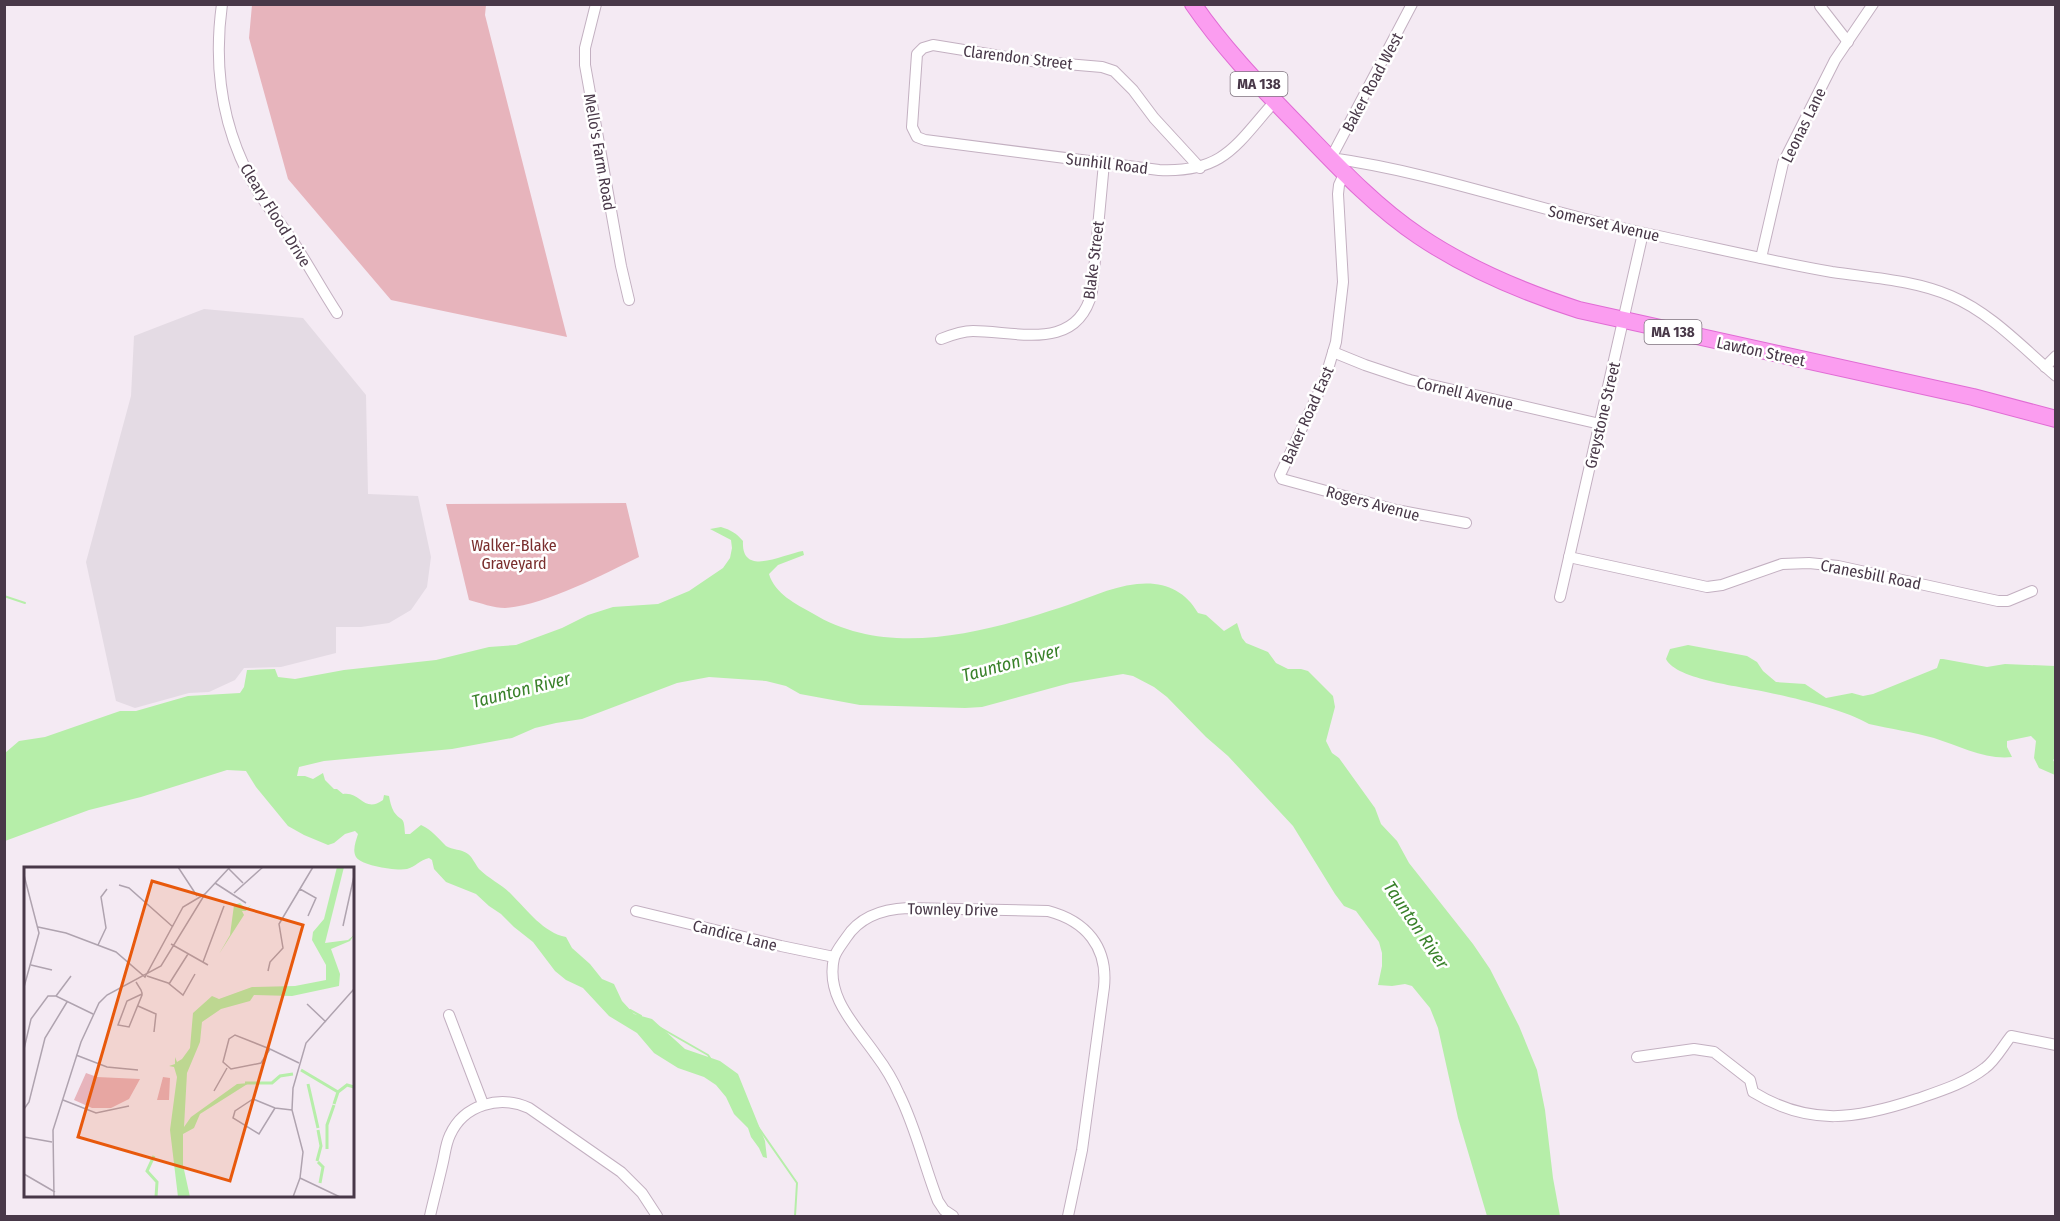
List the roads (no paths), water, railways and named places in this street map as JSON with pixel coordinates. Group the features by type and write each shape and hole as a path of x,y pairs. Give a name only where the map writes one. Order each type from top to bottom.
{"main road":[{"name":"MA 138","path":"1193,4 1275,101 1331,158"},
{"name":"Lawton Street","path":"1331,158 1418,236 1498,281 1534,296 1623,321 1973,397 2055,419"}],"street":[{"name":"Cleary Flood Drive","path":"222,4 218,51 219,85 238,153 258,190 337,313"},
{"name":"Mello's Farm Road","path":"596,4 585,48 585,65 629,300"},
{"name":"Baker Road West","path":"1331,158 1412,4"},
{"name":"Leonas Lane","path":"1761,258 1783,163 1835,60 1873,4"},
{"path":"1820,6 1848,42"},
{"name":"Clarendon Street","path":"915,135 912,123 916,58 923,48 933,45 1008,57 1102,67 1114,71 1200,168"},
{"name":"Sunhill Road","path":"915,135 925,140 1159,170 1190,170 1215,162 1275,101"},
{"name":"Somerset Avenue","path":"1331,158 1385,166 1554,212 1643,233 1831,272 1924,286 1962,301 1988,318 2055,376"},
{"name":"Blake Street","path":"941,339 973,331 1027,335 1048,334 1065,329 1080,317 1090,301 1092,292 1104,163"},
{"name":"Baker Road East","path":"1282,479 1280,475 1325,379 1338,328 1342,282 1338,194 1345,172"},
{"name":"Greystone Street","path":"1560,597 1643,233"},
{"name":"Cornell Avenue","path":"1333,352 1400,377 1600,424"},
{"path":"2045,368 2055,356"},
{"name":"Rogers Avenue","path":"1282,479 1396,510 1466,524"},
{"name":"Cranesbill Road","path":"1569,557 1707,587 1722,585 1782,564 1809,563 1838,566 1998,601 2008,601 2032,591"},
{"name":"Townley Drive","path":"834,957 849,932 858,923 877,913 895,908 1048,911 1072,919 1085,930 1097,948 1105,977 1080,1166 1068,1216"},
{"name":"Candice Lane","path":"636,911 834,957"},
{"path":"834,957 834,982 839,1002 899,1092 918,1138 938,1201 944,1210 953,1216"},
{"path":"449,1015 483,1104"},
{"path":"1637,1057 1694,1049 1714,1052 1750,1080 1753,1092 1767,1100 1806,1114 1844,1117 1887,1109 1955,1084 1986,1068 2011,1036 2055,1045"},
{"path":"430,1216 449,1136 470,1111 483,1104 505,1101 529,1108 621,1172 642,1193 657,1216"}],"water":[{"name":"Taunton River","path":"721,527 733,532 743,541 744,552 749,559 765,561 803,551 804,555 778,565 769,574 776,587 787,598 812,613 841,627 871,635 903,638 966,633 1029,617 1117,588 1147,583 1164,586 1180,593 1187,598 1198,613 1206,615 1224,631 1237,623 1246,643 1268,652 1276,663 1288,669 1308,671 1333,696 1335,707 1326,741 1332,753 1339,758 1375,808 1381,824 1397,841 1409,863 1473,944 1490,969 1519,1026 1537,1070 1560,1216 1487,1216 1458,1118 1438,1028 1430,1008 1412,986 1378,985 1382,966 1379,942 1356,911 1344,906 1335,894 1293,826 1228,756 1167,697 1133,676 1123,674 1070,683 982,707 965,708 860,705 800,694 786,686 766,681 709,677 677,683 582,719 535,728 512,738 452,749 324,761 299,767 297,776 313,779 323,773 325,780 334,789 371,805 383,800 384,795 389,796 394,812 403,821 405,834 410,834 421,825 446,846 468,854 479,869 508,891 543,926 566,937 572,948 590,964 602,979 614,984 622,1001 634,1014 652,1019 685,1049 720,1061 738,1074 765,1141 767,1158 763,1157 748,1128 734,1114 726,1097 716,1085 704,1077 678,1068 654,1053 637,1033 609,1016 583,988 566,980 555,971 533,942 501,914 476,894 446,882 434,869 432,860 426,859 407,869 380,867 365,863 356,857 354,848 358,834 355,831 345,834 328,845 304,835 288,826 246,771 227,770 141,797 89,810 5,841 5,753 19,741 45,737 120,711 136,711 188,696 240,693 244,687 247,670 275,669 278,677 295,679 344,670 436,660 489,647 516,645 613,607 658,604 689,591 723,568 730,558 731,540 710,529"},
{"path":"1688,645 1747,656 1757,662 1763,671 1776,682 1805,684 1826,698 1852,693 1863,696 1873,694 1937,668 1940,659 1987,667 2005,664 2055,666 2056,757 2053,760 2055,775 2039,768 2034,758 2036,741 2031,736 2007,741 2012,757 1982,754 1934,738 1869,724 1819,705 1696,677 1672,666 1666,659 1670,649"}],"waterway":[{"path":"4,596 25,603"},
{"path":"630,1010 641,1016"},
{"path":"659,1027 710,1058"},
{"path":"756,1124 797,1183 795,1216"}],"park label":[{"name":"Walker-Blake Graveyard","path":"514,554"}]}
